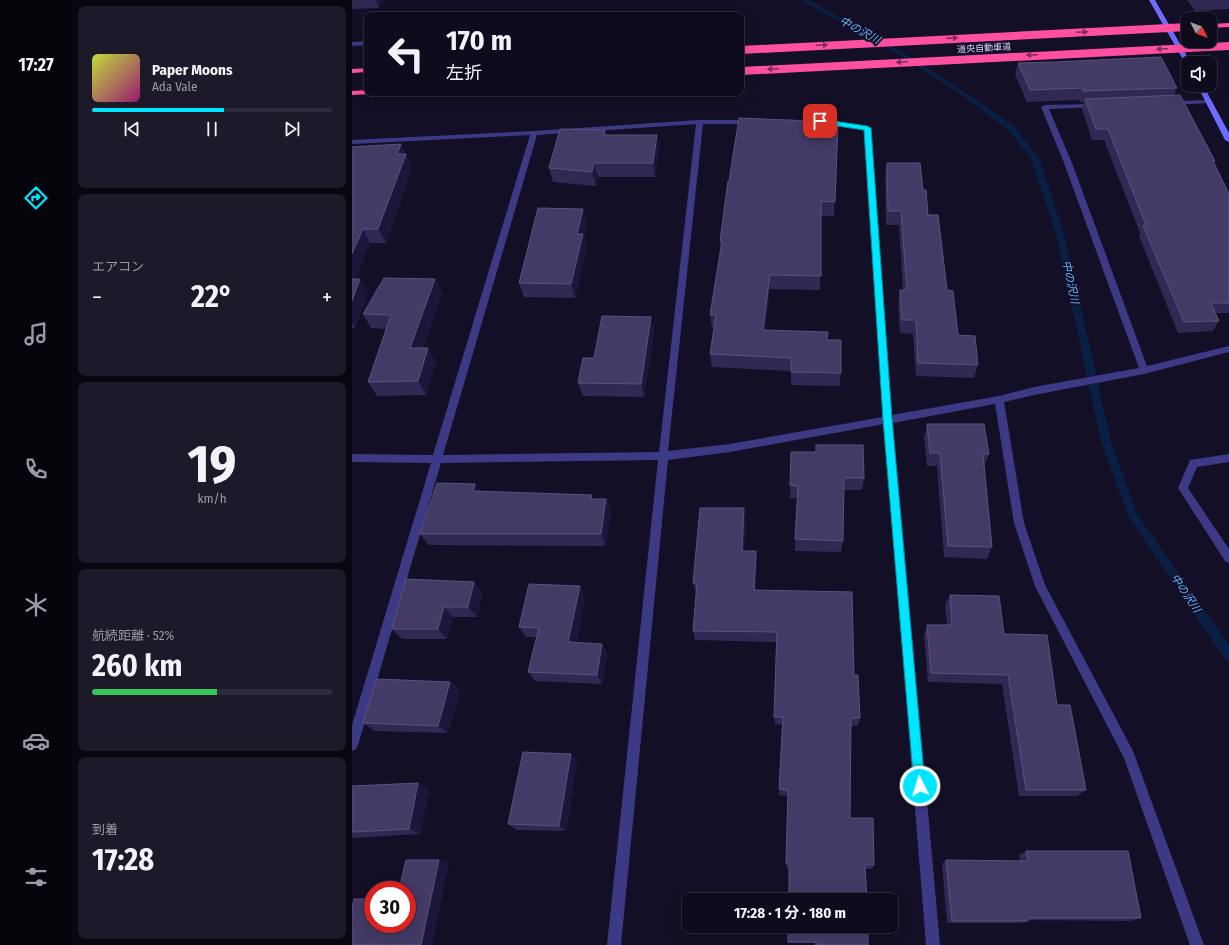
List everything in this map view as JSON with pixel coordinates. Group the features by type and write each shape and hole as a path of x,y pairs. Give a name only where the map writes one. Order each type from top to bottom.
{"highway":[{"path":"1217,26 1229,25"},
{"name":"道央自動車道","path":"744,50 1181,27"},
{"name":"道央自動車道","path":"744,71 1229,46"},
{"path":"352,71 364,70"},
{"path":"352,93 364,92"}],"street":[{"path":"1152,0 1184,56"},
{"path":"352,44 364,43"},
{"path":"1204,92 1228,137"},
{"path":"1162,104 1209,102"},
{"path":"1100,105 1046,107 1144,370"},
{"path":"352,142 534,133 700,122 756,122"},
{"path":"614,945 663,456 700,122"},
{"path":"814,122 867,128 888,419 934,945"},
{"path":"352,745 534,133"},
{"path":"352,458 437,459 663,456 730,448 1000,400 1034,391 1144,370 1229,349"},
{"path":"1000,400 1019,523 1040,586 1129,754 1197,945"},
{"path":"1229,458 1194,463 1183,488 1229,558"}],"building":[{"path":"1161,57 1177,88 1083,91 1083,88 1030,90 1018,63 1056,62"},
{"path":"1180,95 1215,161 1213,161 1229,194 1229,303 1211,303 1219,321 1184,322 1143,226 1146,225 1108,129 1096,129 1085,99"},
{"path":"739,118 838,122 835,202 821,201 821,276 770,275 763,330 828,332 827,340 841,340 841,373 791,372 791,358 710,354 716,315 710,315 722,241 720,241 728,181"},
{"path":"560,129 605,130 604,135 657,135 653,163 594,163 592,172 549,168"},
{"path":"401,144 397,154 406,154 378,229 363,229 352,254 352,147"},
{"path":"887,163 920,163 923,190 926,190 928,215 938,215 947,290 953,291 958,335 975,336 978,365 918,363 916,320 902,320 900,290 907,290 901,211 888,211"},
{"path":"538,208 583,209 577,234 583,234 571,284 519,283"},
{"path":"384,278 435,279 410,348 428,348 418,381 368,382 391,315 363,314"},
{"path":"352,279 360,279 352,301"},
{"path":"602,316 651,317 641,384 578,383 583,358 594,358"},
{"path":"927,424 984,424 989,454 983,454 992,547 948,546 940,453 930,453"},
{"path":"816,445 863,445 864,478 844,478 843,541 795,539 798,486 790,485 791,452 816,452"},
{"path":"437,483 475,484 473,491 592,495 591,499 606,499 601,534 420,534"},
{"path":"700,508 744,508 742,551 756,551 754,590 852,592 854,675 858,675 860,718 851,718 850,818 873,818 874,865 865,865 867,893 789,893 789,863 786,863 788,790 779,789 783,717 774,717 777,632 693,631 697,583 693,583"},
{"path":"406,579 474,582 468,607 444,607 438,629 392,629"},
{"path":"529,584 580,586 568,642 602,644 597,675 528,672 539,628 519,627"},
{"path":"950,595 999,596 1004,634 1047,635 1057,705 1070,705 1086,790 1026,790 1008,675 931,673 927,625 952,625"},
{"path":"377,679 450,682 438,726 363,723"},
{"path":"523,752 571,754 559,826 508,824"},
{"path":"418,783 409,829 352,832 352,786"},
{"path":"1026,851 1128,851 1141,918 1028,918 1028,921 952,921 946,860 1028,861"},
{"path":"406,860 439,860 421,945 352,945 352,907 354,899 364,899 364,933 416,933 416,881 401,881"},
{"path":"788,933 868,933 868,945 816,945 816,942 788,942"}],"waterway":[{"name":"中の沢川","path":"804,0 899,52 961,92 1011,128 1035,158 1061,237 1106,441 1133,516 1229,655"}],"route":[{"path":"820,121 867,128 888,419 920,786"}]}
